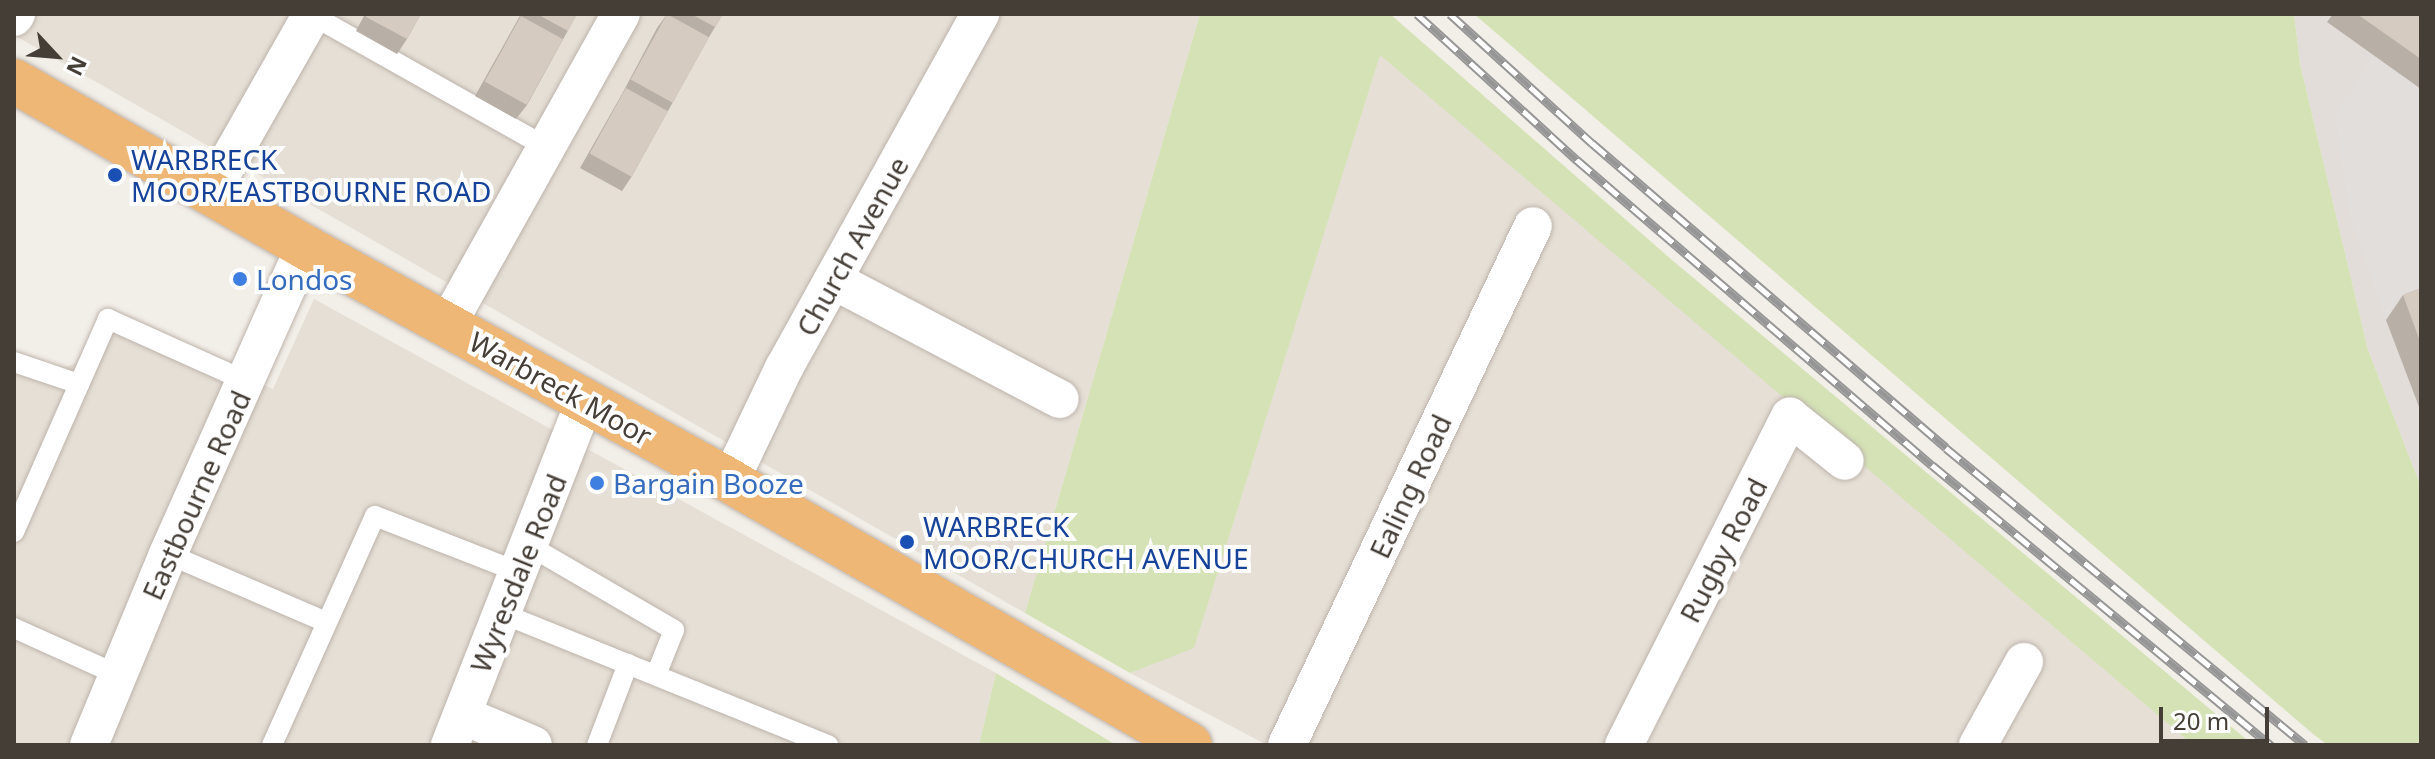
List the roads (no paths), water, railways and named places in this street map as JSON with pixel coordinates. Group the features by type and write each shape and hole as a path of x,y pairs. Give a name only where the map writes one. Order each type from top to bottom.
{"highway":[{"name":"Warbreck Moor","path":"14,81 305,247 730,481 1190,745"}],"street":[{"path":"211,192 311,14"},
{"path":"447,325 621,14"},
{"name":"Church Avenue","path":"730,481 784,368 980,14"},
{"name":"Ealing Road","path":"1287,745 1533,226"},
{"name":"Eastbourne Road","path":"89,745 168,554 305,247"},
{"path":"833,280 1060,399"},
{"name":"Wyresdale Road","path":"456,730 585,401"},
{"name":"Rugby Road","path":"1624,745 1790,417 1845,461"},
{"path":"1978,745 2024,662"},
{"path":"456,730 533,745"}],"lane":[{"path":"311,14 546,147"},
{"path":"14,532 108,319 246,381"},
{"path":"105,327 196,367"},
{"path":"14,362 79,384"},
{"path":"272,745 375,516 522,558 674,630 656,675"},
{"path":"168,554 326,622"},
{"path":"501,613 828,745"},
{"path":"14,628 118,675"},
{"path":"597,745 628,664"}],"railway":[{"path":"1417,14 1577,160 1932,465 2271,745"},
{"path":"1450,14 1592,143 1946,448 2305,745"}],"place":[{"name":"WARBRECK MOOR/EASTBOURNE ROAD","path":"115,175"},
{"name":"Londos","path":"240,279"},
{"name":"Bargain Booze","path":"597,483"},
{"name":"WARBRECK MOOR/CHURCH AVENUE","path":"907,542"}]}
